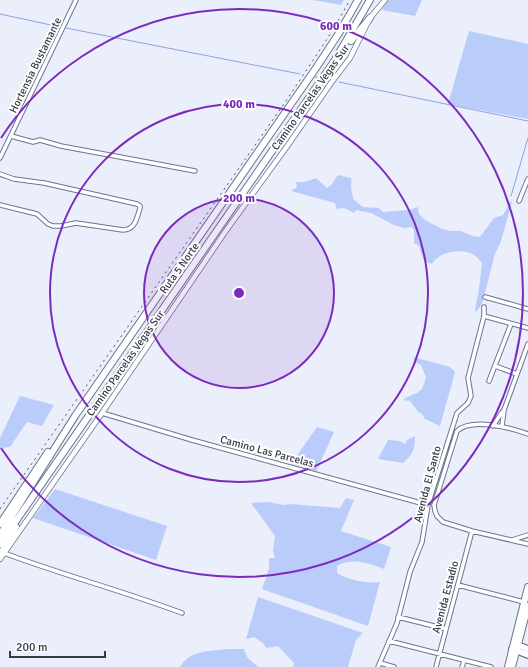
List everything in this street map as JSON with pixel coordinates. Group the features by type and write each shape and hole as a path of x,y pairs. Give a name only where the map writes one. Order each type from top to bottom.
{"main road":[{"name":"Ruta 5 Norte","path":"0,535 75,416 316,68 358,0"},
{"name":"Ruta 5 Norte","path":"0,544 339,54 370,0"},
{"path":"339,54 370,18"},
{"path":"0,524 39,465 75,416"},
{"path":"2,554 35,492"},
{"path":"508,667 515,647 526,604 528,587"},
{"path":"515,647 528,649"},
{"path":"515,647 528,655"},
{"path":"512,667 515,647"}],"street":[{"name":"Hortensia Bustamante","path":"0,158 76,0"},
{"name":"Camino Parcelas Vegas Sur","path":"0,559 2,554 102,413 225,232 350,58 370,18 385,0"},
{"path":"11,136 33,142 40,140 61,146 195,171"},
{"path":"280,140 288,145"},
{"path":"0,174 14,179 138,204 140,208 133,228 126,230 76,222 61,226 53,226 48,224 39,215 0,205"},
{"path":"519,202 528,179"},
{"path":"485,297 528,309"},
{"name":"Avenida El Santo","path":"379,665 398,617 410,572 422,542 428,505 457,413 468,403 471,396 468,378 484,316 484,307"},
{"path":"484,316 528,328"},
{"path":"489,381 511,324"},
{"path":"502,426 504,410 528,344"},
{"path":"495,366 517,374"},
{"path":"493,426 504,410"},
{"name":"Camino Las Parcelas","path":"102,413 192,440 428,505"},
{"path":"528,434 502,426 468,425 462,427 457,431 435,501 435,511 443,522 472,532 528,544"},
{"name":"Avenida Estadio","path":"436,667 472,532"},
{"path":"511,541 528,535"},
{"path":"2,554 121,591 182,613"},
{"path":"458,585 526,604"},
{"path":"398,617 446,629"},
{"path":"389,641 490,667"},
{"path":"462,667 464,661"},
{"path":"379,665 394,667"}],"shaded area":[{"path":"313,0 344,0 341,5"},
{"path":"388,0 422,0 415,16 382,10"},
{"path":"469,31 528,44 528,119 448,104"},
{"path":"338,175 351,178 353,199 363,207 379,208 383,212 409,210 418,207 419,214 425,220 442,229 461,231 472,236 480,237 494,218 503,215 511,201 512,202 501,241 495,254 482,304 476,312 475,310 482,263 474,255 460,251 449,252 439,257 432,264 424,261 419,246 414,243 414,230 412,227 404,228 394,225 371,213 356,210 354,213 344,208 337,209 335,203 291,191 297,187 296,182 305,182 316,178 327,188"},
{"path":"413,357 450,367 455,372 440,426 425,419 410,401 403,400 420,391 426,377 421,365 415,362"},
{"path":"20,396 54,405 42,426 27,422 10,447 0,448 0,438"},
{"path":"317,427 334,432 316,472 291,464"},
{"path":"415,436 413,451 403,463 378,459 388,440 400,441 405,444 407,440"},
{"path":"55,489 167,526 156,560 33,518"},
{"path":"346,498 354,500 341,531 391,547 384,569 367,563 354,561 342,563 337,566 337,573 347,578 363,582 380,582 368,626 262,589 269,569 269,558 275,558 273,550 275,536 251,503 269,502 283,505 291,504 340,508"},
{"path":"258,597 363,633 356,640 348,667 293,667 294,663 278,646 266,648 263,643 254,637 246,639"},
{"path":"228,649 244,649 247,657 258,667 180,667 184,661 195,654"}],"waterway":[{"path":"0,14 60,27"},
{"path":"66,28 300,74"},
{"path":"315,77 319,78"},
{"path":"339,82 528,121"},
{"path":"511,196 528,138"}],"railway":[{"path":"0,509 286,101 331,33 350,0"}]}
